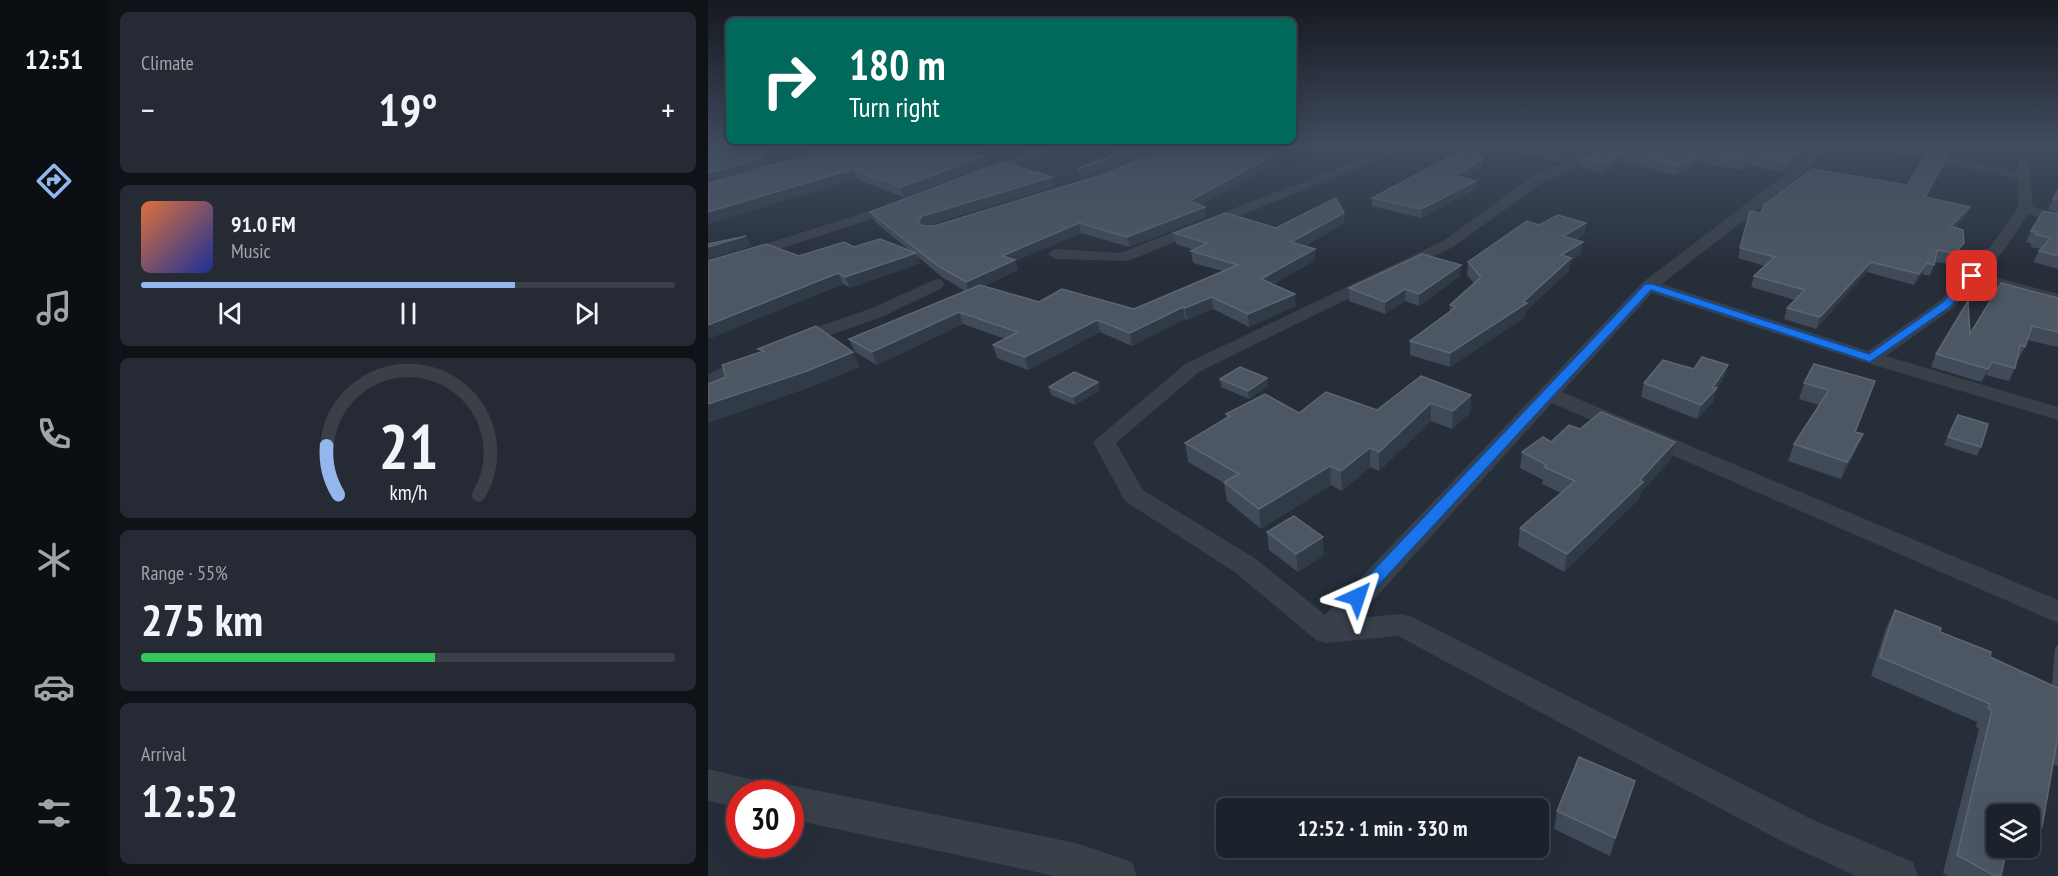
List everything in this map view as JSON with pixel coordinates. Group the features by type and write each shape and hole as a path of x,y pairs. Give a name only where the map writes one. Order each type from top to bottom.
{"street":[{"path":"1056,254 1122,258 1302,187"},
{"path":"1528,187 1448,244 1192,368 1104,442 1134,495 1246,567 1326,632 1402,625 1798,831 1899,876"},
{"path":"1326,632 1452,494 1649,286 1778,187"},
{"path":"1870,358 1947,304 1999,246 2022,211 2024,187"},
{"path":"708,267 915,200"},
{"path":"2022,211 2058,220"},
{"path":"1972,276 2058,298"},
{"path":"708,382 778,348 878,312 936,284"},
{"path":"1649,286 1870,358 2058,414"},
{"path":"1549,394 2058,612"},
{"path":"708,785 726,789"},
{"path":"804,805 1076,862 1118,876"}],"building":[{"path":"708,187 793,187 708,212"},
{"path":"936,187 1019,187 922,216 918,223 923,226 934,226 1063,187 1215,187 1189,201 1205,207 1127,237 1079,223 1002,256 1015,260 966,282 938,266 870,212"},
{"path":"1393,187 1464,187 1421,209 1372,198"},
{"path":"1788,187 1931,187 1925,197 1970,207 1951,226 1963,230 1964,243 1955,253 1937,250 1934,265 1927,263 1919,274 1871,262 1820,317 1787,308 1805,290 1754,276 1775,257 1740,248 1750,211 1761,213 1763,206"},
{"path":"2058,190 2058,200 2053,199"},
{"path":"1336,198 1344,213 1291,242 1315,249 1261,279 1295,294 1248,314 1212,297 1183,307 1130,333 1097,320 1025,357 993,345 1018,332 959,312 872,352 849,339 980,285 1039,302 1062,289 1134,309 1238,265 1191,251 1207,243 1174,233 1226,213 1276,228"},
{"path":"2043,211 2058,214 2058,256 2039,251 2051,238 2036,235 2037,232 2031,231"},
{"path":"1558,215 1586,223 1563,236 1583,242 1561,255 1571,258 1523,302 1527,303 1450,353 1410,341 1456,307 1450,305 1481,277 1468,262 1527,221 1539,225"},
{"path":"746,236 708,247 708,244"},
{"path":"880,239 916,253 845,277 838,273 708,325 708,261 766,244 799,256 844,242 854,247"},
{"path":"1422,254 1461,265 1419,294 1405,289 1385,302 1349,288"},
{"path":"2001,283 2058,298 2058,332 2032,326 2025,347 2020,345 2015,368 1992,362 1988,369 1936,354 1968,301 1970,334"},
{"path":"816,326 853,352 807,371 708,404 708,384 726,377 722,365 764,351 758,349"},
{"path":"1702,357 1728,365 1713,387 1717,388 1701,405 1644,383 1663,360 1694,369"},
{"path":"1814,364 1875,381 1855,432 1863,434 1847,462 1794,444 1829,390 1804,383"},
{"path":"1240,367 1267,378 1248,391 1220,379"},
{"path":"1074,372 1098,382 1073,397 1049,387"},
{"path":"1421,376 1471,395 1453,411 1431,403 1379,452 1370,448 1341,471 1330,466 1259,509 1224,482 1239,474 1185,443 1230,416 1226,414 1265,394 1299,413 1326,392 1377,410"},
{"path":"1601,412 1675,442 1640,480 1643,482 1567,554 1520,528 1575,481 1544,467 1547,465 1522,452 1543,437 1551,442 1569,425 1580,429"},
{"path":"1958,415 1988,424 1981,447 1948,437"},
{"path":"1294,516 1323,537 1296,554 1267,532"},
{"path":"1895,610 1941,628 1940,632 1991,652 1990,657 2058,688 2058,741 2042,827 2040,826 2040,804 1986,804 1986,858 2005,858 2001,876 1995,876 1957,855 1992,710 1988,708 1990,704 1880,657"},
{"path":"1579,757 1635,781 1615,838 1557,811"}],"route":[{"path":"1357,597 1649,286 1870,358 1947,304 1972,276"}]}
